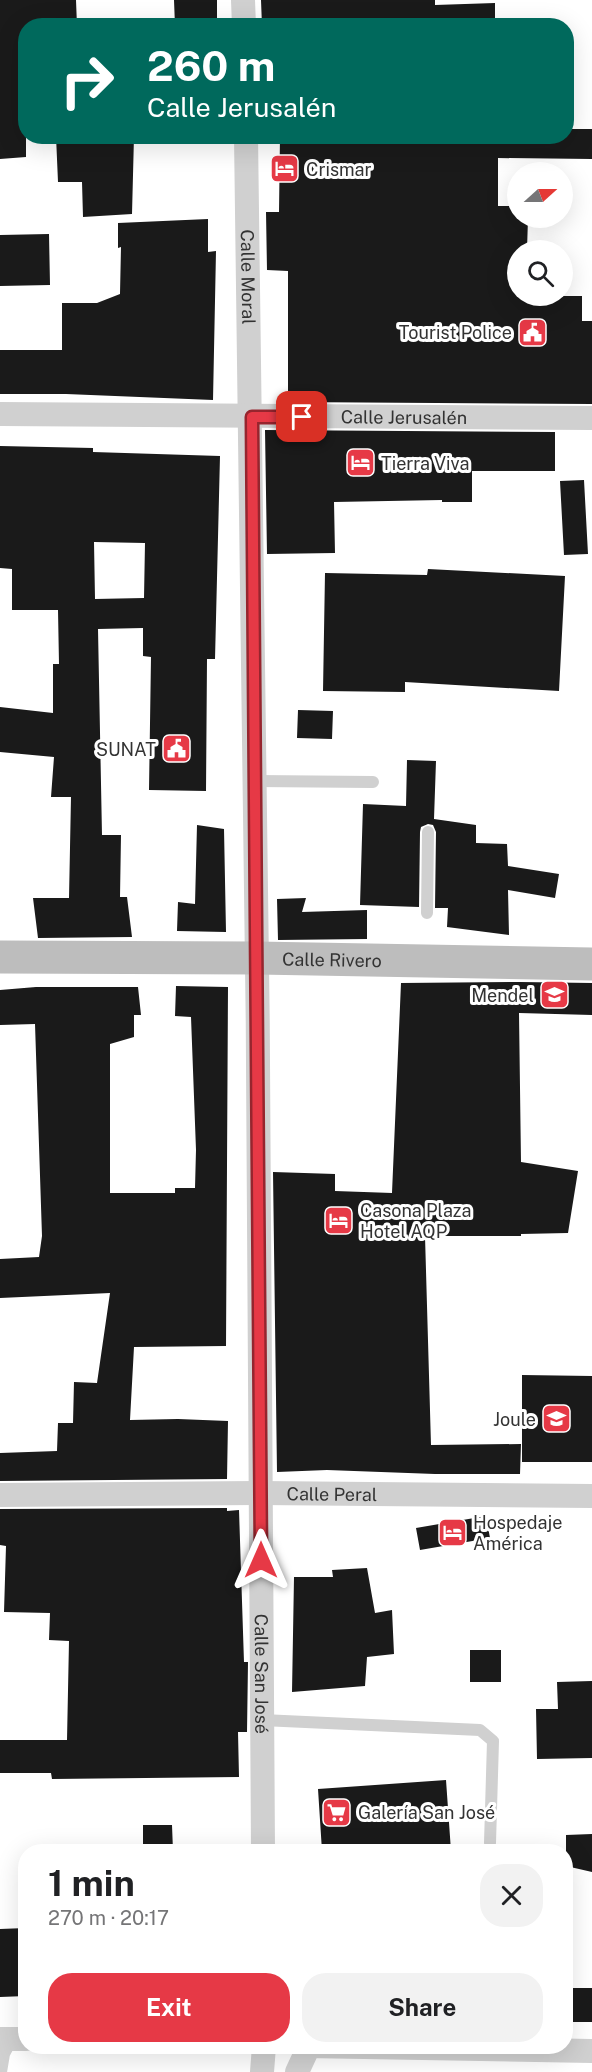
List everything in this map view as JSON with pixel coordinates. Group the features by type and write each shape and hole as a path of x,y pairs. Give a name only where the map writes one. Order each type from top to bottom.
{"street":[{"path":"243,0 244,18"},
{"name":"Calle Moral","path":"246,144 252,417"},
{"name":"Calle Jerusalén","path":"0,414 592,417"},
{"name":"Calle San José","path":"252,417 263,1844"},
{"name":"Calle Rivero","path":"0,957 427,956 592,964"},
{"name":"Calle Peral","path":"0,1495 260,1493 592,1496"},
{"path":"573,2051 592,2051"},
{"path":"262,2072 263,2054"},
{"path":"297,2072 304,2054"}],"lane":[{"path":"256,782 373,782"},
{"path":"427,912 428,832"},
{"path":"262,1720 480,1730 493,1741 490,1843"},
{"path":"1,2072 4,2054 13,2039"}],"building":[{"path":"0,0 76,0 77,18 18,18 18,144 26,144 26,157 0,159"},
{"path":"174,0 217,0 217,18 175,18"},
{"path":"261,0 435,0 435,5 495,3 495,18 262,18"},
{"path":"574,129 592,129 592,159 498,158 498,206 507,206 507,228 528,228 527,240 507,240 507,306 573,306 573,296 582,296 582,321 592,321 592,404 288,402 288,271 267,270 266,212 279,212 280,144 574,144"},
{"path":"56,144 134,144 132,214 83,217 82,182 58,182"},
{"path":"208,219 208,252 216,251 213,400 66,394 0,394 0,350 62,350 62,303 97,303 120,294 121,247 118,248 118,223"},
{"path":"49,234 50,285 0,286 0,235"},
{"path":"265,430 555,432 555,471 472,471 472,502 442,502 442,500 334,502 335,553 267,554"},
{"path":"0,446 93,448 93,452 220,456 215,659 207,659 206,791 149,790 151,657 143,656 143,628 98,629 102,835 121,835 120,897 127,897 132,937 38,938 33,898 69,898 71,797 51,797 54,757 0,752 0,707 53,713 53,664 59,664 58,610 12,610 12,569 0,568","holes":["94,542 145,543 144,598 95,599"]},
{"path":"584,480 588,554 564,555 560,481"},
{"path":"428,569 565,576 559,691 405,682 405,692 323,691 325,573 427,575"},
{"path":"298,710 333,711 332,739 297,738"},
{"path":"407,760 436,761 434,819 476,825 476,843 507,844 508,866 559,874 555,898 508,890 509,935 447,927 448,908 435,908 436,832 433,825 428,824 421,827 420,832 419,907 360,905 363,804 406,806"},
{"path":"197,825 224,829 226,932 177,931 178,902 195,904"},
{"path":"306,898 302,912 367,910 367,939 278,940 277,899"},
{"path":"401,983 592,983 592,1015 519,1013 521,1162 578,1171 568,1233 521,1234 521,1236 425,1236 431,1445 521,1444 520,1474 327,1470 277,1472 273,1172 335,1174 335,1191 392,1193"},
{"path":"176,986 228,987 226,1346 134,1347 130,1420 228,1421 227,1479 0,1481 0,1453 57,1451 58,1423 73,1423 74,1382 97,1383 110,1293 0,1298 0,1259 39,1257 42,1236 35,1024 0,1025 0,990 36,987 138,987 141,1015 134,1015 134,1037 110,1044 110,1193 175,1193 175,1188 195,1188 196,1150 191,1017 175,1016"},
{"name":"Joule","path":"522,1375 592,1376 592,1462 522,1462"},
{"path":"227,1508 227,1511 239,1510 244,1662 248,1662 247,1732 238,1732 239,1777 52,1779 51,1773 0,1773 0,1740 67,1740 69,1641 49,1640 50,1613 4,1612 6,1546 0,1545 0,1509"},
{"path":"486,1516 490,1538 420,1550 416,1528"},
{"path":"367,1568 375,1613 392,1610 394,1654 367,1657 365,1686 292,1692 294,1577 333,1577 332,1570"},
{"path":"470,1650 501,1650 501,1682 470,1682"},
{"path":"592,1681 592,1758 537,1759 536,1709 558,1709 557,1682"},
{"path":"446,1780 451,1844 322,1844 318,1789"},
{"path":"143,1825 172,1825 173,1844 143,1844"},
{"path":"592,1834 592,1872 573,1868 573,1844 566,1844 566,1835"},
{"path":"18,1928 18,1996 0,1997 0,1929"},
{"path":"573,1988 592,1988 592,2022 573,2022"}],"place":[{"name":"Crismar","path":"285,169"},
{"name":"Tourist Police","path":"533,332"},
{"name":"Tierra Viva","path":"360,463"},
{"name":"SUNAT","path":"177,749"},
{"name":"Mendel","path":"555,995"},
{"name":"Casona Plaza Hotel AQP","path":"339,1220"},
{"name":"Joule","path":"557,1419"},
{"name":"Hospedaje América","path":"452,1532"},
{"name":"Galería San José","path":"337,1812"}],"route":[{"path":"261,1560 252,417 302,417"}]}
